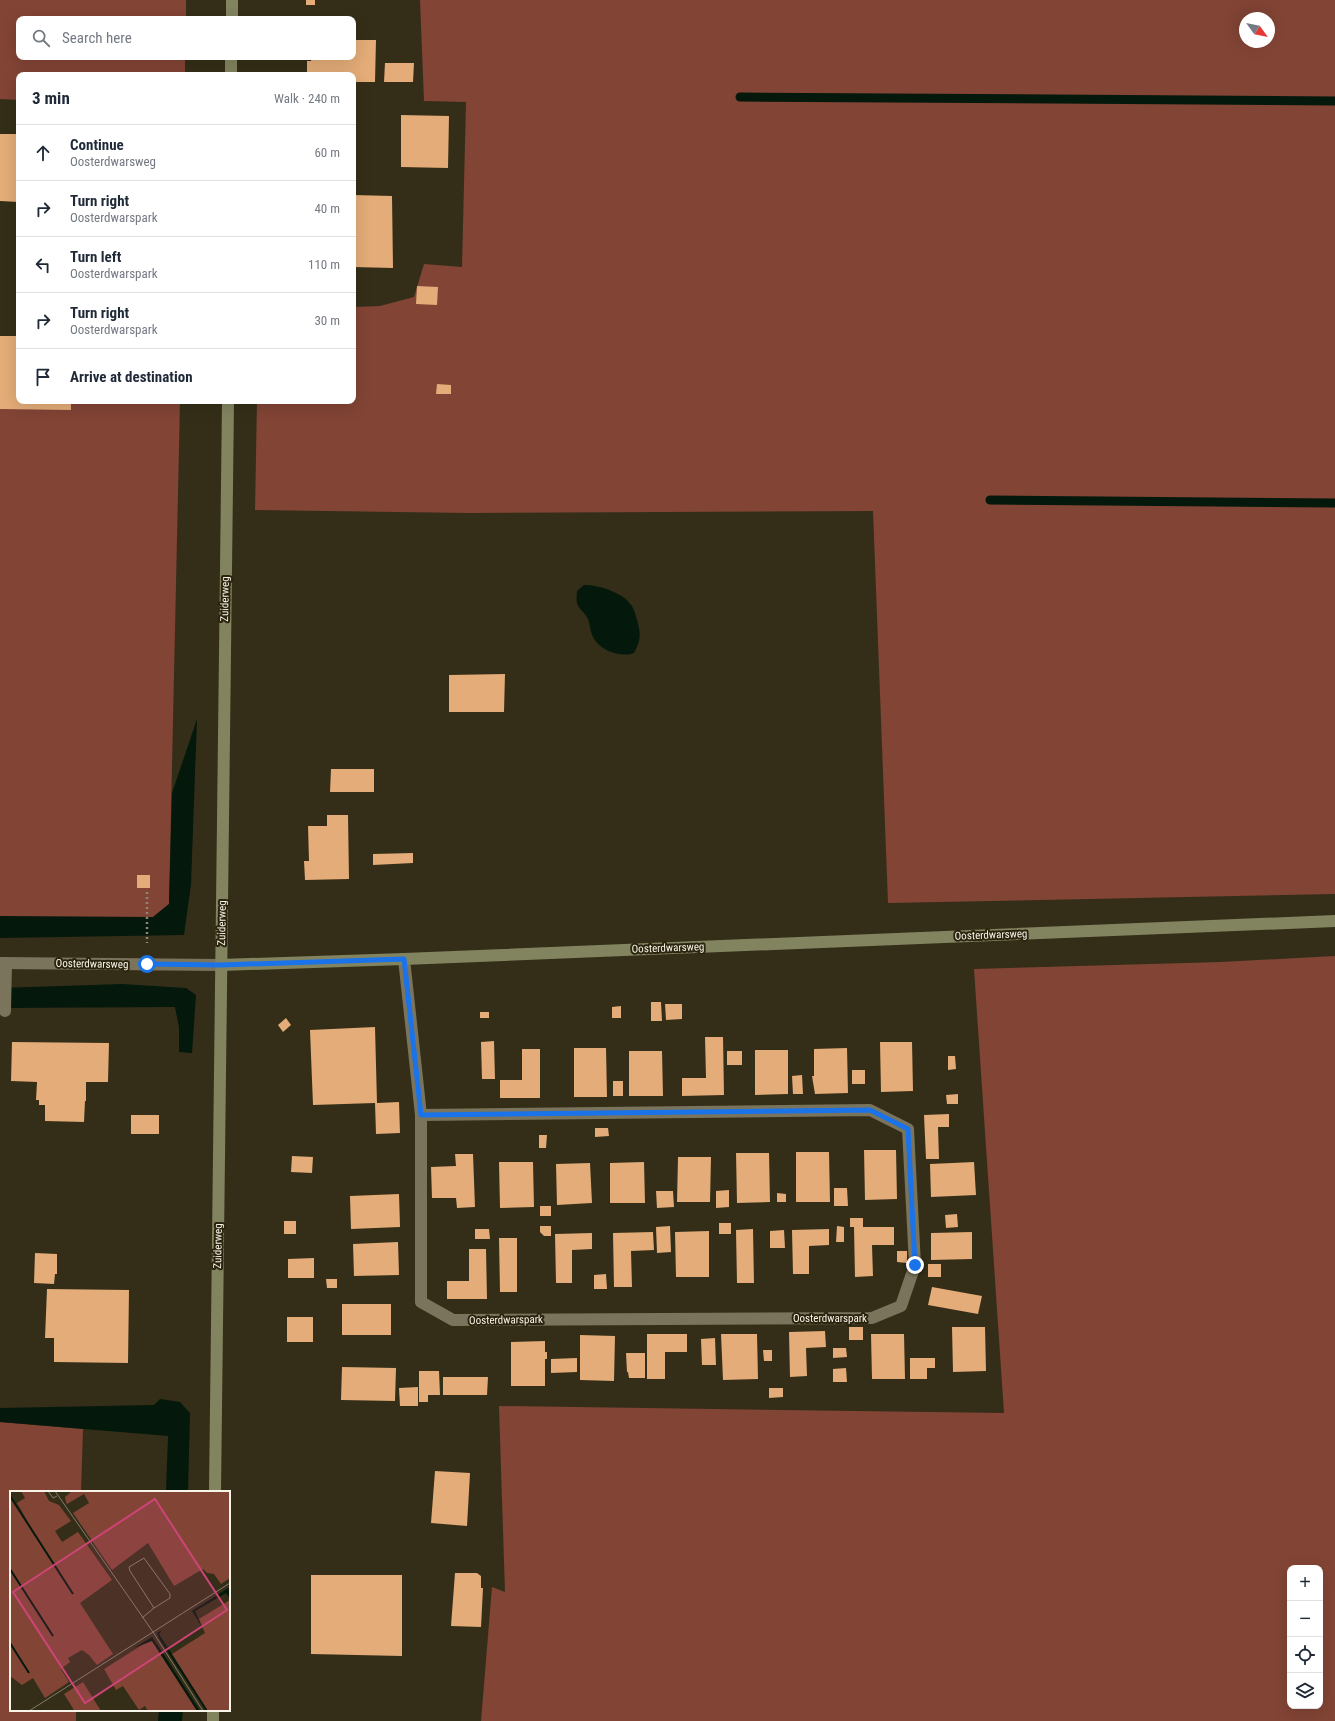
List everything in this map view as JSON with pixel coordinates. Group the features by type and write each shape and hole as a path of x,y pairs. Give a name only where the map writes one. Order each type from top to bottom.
{"street":[{"path":"232,0 232,16"},
{"path":"231,72 232,60"},
{"name":"Zuiderweg","path":"215,1491 228,404"},
{"name":"Oosterdwarsweg","path":"3,963 221,965 404,959 1335,921"},
{"name":"Oosterdwarspark","path":"404,959 421,1115 421,1302 453,1320 872,1318 901,1306 915,1265 908,1129 870,1110 421,1115"},
{"path":"3,963 5,1011"}],"path":[{"path":"147,892 147,941"}],"shaded area":[{"path":"0,0 186,0 186,16 16,16 16,60 185,60 185,72 16,72 16,100 0,99"},
{"path":"420,0 1335,0 1335,894 888,903 873,511 470,513 255,510 257,404 356,404 356,307 380,306 414,297 424,264 462,267 466,102 424,101"},
{"path":"0,342 16,392 16,404 180,404 169,904 153,917 0,917"},
{"path":"584,585 597,586 612,591 630,603 635,613 640,633 639,641 634,653 616,654 600,646 596,642 592,635 588,619 577,605 577,591"},
{"path":"197,719 191,884 184,935 0,938 0,916 153,917 169,904 172,793"},
{"path":"1335,956 1335,1721 481,1721 492,1587 505,1592 499,1406 1004,1413 974,969 1221,962"},
{"path":"122,984 186,988 196,995 192,1053 179,1052 179,1027 175,1007 0,1008 0,988"},
{"path":"160,1399 180,1402 190,1413 188,1491 166,1491 168,1436 0,1422 0,1408 154,1405"},
{"path":"0,1422 83,1429 81,1491 10,1491 10,1711 76,1711 76,1721 0,1721"},
{"path":"159,1711 183,1711 182,1721 158,1721"}],"building":[{"path":"306,0 315,0 315,5 306,5"},
{"path":"356,40 376,40 375,82 356,82 356,72 307,72 307,61 356,60"},
{"path":"385,63 414,63 413,82 384,82"},
{"path":"401,115 449,116 448,168 401,167"},
{"path":"0,134 16,134 16,202 0,201"},
{"path":"356,195 392,196 393,268 356,267"},
{"path":"417,286 438,287 437,305 416,304"},
{"path":"0,336 16,336 16,404 71,404 71,410 0,409"},
{"path":"437,384 451,385 451,394 436,394"},
{"path":"505,674 504,712 449,712 449,675"},
{"path":"331,769 374,769 374,792 330,792"},
{"path":"327,815 348,815 349,879 305,880 304,861 309,861 308,826 327,826"},
{"path":"413,853 413,863 373,865 373,854"},
{"path":"137,875 150,875 150,888 137,888"},
{"path":"651,1002 661,1002 662,1021 651,1021"},
{"path":"665,1004 682,1004 682,1019 666,1020"},
{"path":"621,1006 621,1018 612,1018 612,1007"},
{"path":"480,1012 489,1012 489,1018 480,1018"},
{"path":"286,1018 291,1025 283,1032 278,1025"},
{"path":"375,1027 377,1103 399,1102 400,1133 376,1134 375,1103 313,1105 310,1030"},
{"path":"705,1037 723,1037 724,1095 682,1096 682,1078 706,1078"},
{"path":"494,1041 495,1079 482,1079 481,1042"},
{"path":"12,1042 109,1043 108,1082 86,1082 84,1122 45,1121 45,1105 39,1105 39,1100 36,1100 37,1082 11,1081"},
{"path":"880,1042 912,1042 913,1091 881,1092"},
{"path":"574,1048 606,1048 607,1097 574,1097"},
{"path":"847,1048 848,1093 815,1094 812,1076 814,1076 814,1049"},
{"path":"522,1049 540,1049 540,1098 500,1098 500,1080 522,1080"},
{"path":"755,1050 788,1050 788,1094 755,1095"},
{"path":"629,1051 662,1051 663,1096 629,1096"},
{"path":"727,1051 742,1051 742,1065 727,1065"},
{"path":"948,1056 955,1056 956,1069 948,1070"},
{"path":"852,1070 865,1070 865,1084 852,1084"},
{"path":"802,1075 803,1094 793,1094 792,1076"},
{"path":"613,1081 623,1081 623,1096 613,1096"},
{"path":"958,1094 958,1104 947,1104 946,1095"},
{"path":"949,1114 949,1127 938,1127 939,1159 926,1159 924,1115"},
{"path":"131,1115 159,1115 159,1134 131,1134"},
{"path":"595,1128 608,1128 609,1136 595,1137"},
{"path":"539,1135 547,1135 546,1148 539,1148"},
{"path":"864,1150 896,1150 897,1199 865,1200"},
{"path":"796,1152 829,1152 830,1202 796,1202"},
{"path":"736,1153 769,1153 770,1202 737,1203"},
{"path":"455,1154 473,1154 475,1207 457,1208 456,1198 432,1198 431,1167 456,1166"},
{"path":"292,1156 313,1157 312,1173 291,1172"},
{"path":"678,1157 711,1157 710,1202 677,1202"},
{"path":"499,1162 533,1162 534,1207 500,1208"},
{"path":"644,1162 645,1203 610,1203 610,1163"},
{"path":"974,1162 976,1195 931,1197 930,1164"},
{"path":"590,1163 592,1203 557,1205 556,1164"},
{"path":"834,1188 847,1188 848,1206 834,1206"},
{"path":"729,1190 729,1207 716,1208 716,1191"},
{"path":"656,1191 673,1191 674,1207 657,1208"},
{"path":"777,1193 786,1194 786,1202 777,1202"},
{"path":"399,1194 400,1227 351,1229 350,1196"},
{"path":"540,1206 551,1206 551,1216 540,1216"},
{"path":"957,1214 958,1227 946,1228 945,1215"},
{"path":"850,1218 863,1218 863,1227 894,1227 894,1245 872,1245 873,1276 855,1277 854,1227 850,1227"},
{"path":"284,1221 296,1221 296,1234 284,1234"},
{"path":"719,1223 731,1223 731,1234 719,1234"},
{"path":"540,1226 551,1226 551,1236 544,1236 540,1232"},
{"path":"670,1226 671,1252 657,1253 656,1227"},
{"path":"837,1226 844,1227 844,1242 836,1242"},
{"path":"475,1229 489,1229 490,1239 475,1239"},
{"path":"753,1229 754,1283 737,1283 736,1230"},
{"path":"829,1229 829,1245 809,1246 809,1274 793,1274 792,1230"},
{"path":"784,1230 785,1248 770,1248 770,1231"},
{"path":"709,1231 709,1277 676,1277 675,1232"},
{"path":"653,1232 654,1250 631,1251 632,1287 614,1287 613,1233"},
{"path":"972,1232 972,1259 931,1260 931,1233"},
{"path":"592,1233 592,1249 572,1250 572,1283 556,1283 555,1234"},
{"path":"499,1238 517,1238 517,1292 500,1292"},
{"path":"398,1242 399,1275 354,1276 353,1244"},
{"path":"469,1249 486,1249 487,1299 447,1299 447,1281 469,1281"},
{"path":"897,1251 907,1251 907,1263 897,1262"},
{"path":"35,1253 57,1254 57,1274 55,1274 54,1284 34,1283"},
{"path":"314,1258 314,1278 288,1278 288,1259"},
{"path":"928,1264 941,1264 941,1277 928,1277"},
{"path":"606,1274 607,1289 594,1289 594,1275"},
{"path":"326,1279 337,1279 337,1288 327,1288"},
{"path":"932,1287 982,1296 978,1314 928,1305"},
{"path":"47,1289 129,1290 128,1363 54,1362 54,1338 45,1338"},
{"path":"342,1304 391,1304 391,1335 342,1335"},
{"path":"287,1317 313,1317 313,1342 287,1342"},
{"path":"849,1327 863,1327 863,1340 849,1340"},
{"path":"952,1327 985,1327 986,1371 953,1372"},
{"path":"825,1331 826,1347 806,1348 807,1376 790,1377 789,1332"},
{"path":"647,1334 687,1334 687,1352 665,1352 665,1379 647,1379"},
{"path":"721,1334 757,1334 758,1379 723,1380"},
{"path":"871,1334 904,1334 905,1379 872,1379"},
{"path":"580,1335 615,1336 614,1381 580,1380"},
{"path":"715,1338 716,1365 702,1365 701,1339"},
{"path":"545,1341 545,1352 547,1352 547,1359 545,1359 545,1386 511,1386 511,1342"},
{"path":"833,1348 846,1348 847,1357 833,1358"},
{"path":"763,1350 772,1350 772,1361 764,1361"},
{"path":"626,1353 645,1353 645,1378 629,1378 627,1372"},
{"path":"577,1358 577,1372 551,1373 551,1359"},
{"path":"910,1358 935,1358 935,1368 927,1368 927,1379 910,1379"},
{"path":"342,1367 396,1368 395,1401 341,1400"},
{"path":"846,1368 847,1382 833,1382 833,1369"},
{"path":"419,1371 439,1371 440,1395 428,1395 428,1402 419,1402"},
{"path":"443,1377 488,1377 487,1395 443,1395"},
{"path":"418,1387 418,1406 400,1406 399,1388"},
{"path":"769,1388 783,1388 783,1397 769,1398"},
{"path":"435,1471 470,1473 467,1526 431,1523"},
{"path":"455,1573 477,1573 481,1576 481,1588 483,1588 481,1627 451,1626"},
{"path":"311,1575 402,1575 402,1656 311,1654"}],"waterway":[{"path":"740,97 1335,101"},
{"path":"990,500 1335,503"}],"route":[{"path":"147,964 221,965 404,959 421,1115 870,1110 908,1129 915,1265"}]}
